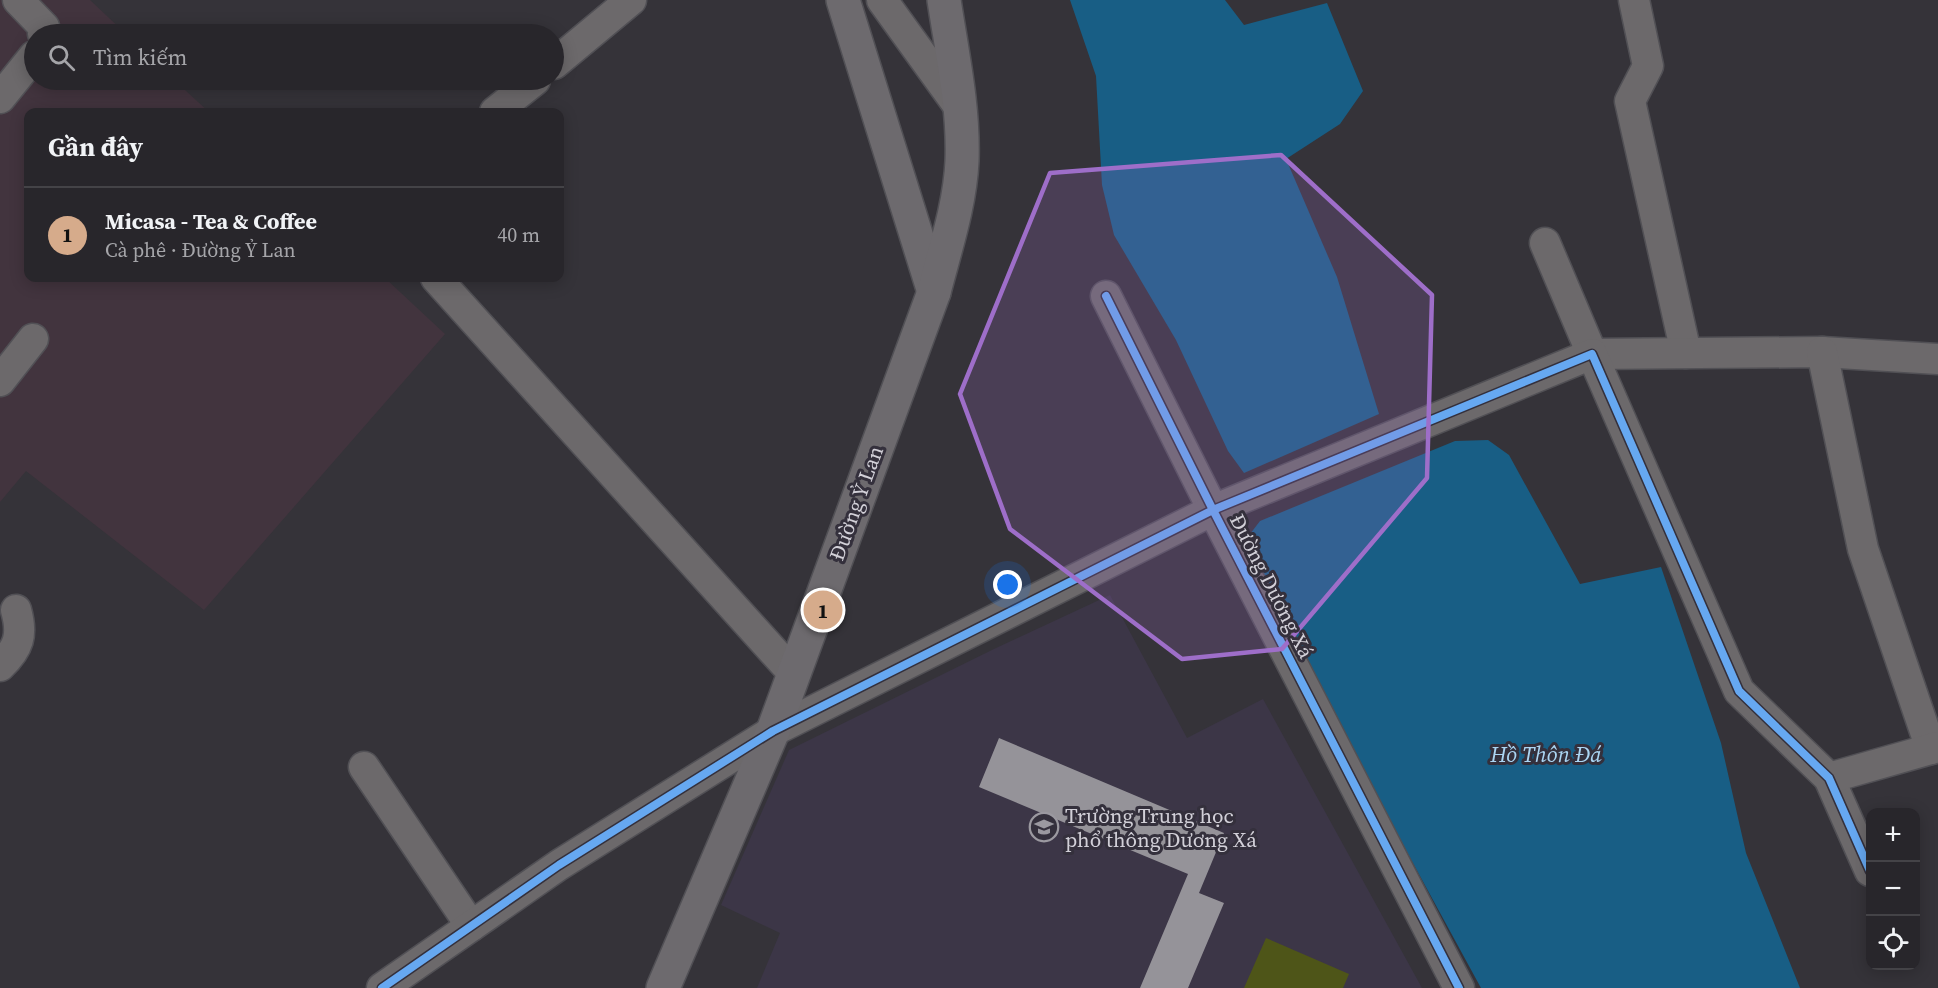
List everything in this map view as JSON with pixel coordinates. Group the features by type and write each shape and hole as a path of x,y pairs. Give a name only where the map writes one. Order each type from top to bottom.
{"main road":[{"path":"843,0 934,292"},
{"name":"Đường Ỷ Lan","path":"663,988 773,731 934,292 954,217 962,161 960,108 944,0"}],"street":[{"path":"18,0 41,24"},
{"path":"564,56 631,0"},
{"path":"882,0 960,108"},
{"path":"1634,0 1648,66 1630,101 1686,353"},
{"path":"0,99 24,69"},
{"path":"500,108 522,90"},
{"path":"1545,243 1739,691 1828,778 1866,862"},
{"path":"440,282 794,674"},
{"path":"1106,296 1213,510 1592,354 1822,352 1938,359"},
{"path":"0,381 33,339"},
{"path":"1822,352 1863,549 1935,748 1828,778"},
{"name":"Đường Dương Xá","path":"382,988 559,865 773,731 986,639 1213,510 1460,988"},
{"path":"0,666 13,654 19,640 20,623 16,610"},
{"path":"364,767 471,926"}],"highlighted area":[{"path":"1281,155 1432,295 1427,478 1282,649 1182,659 1010,529 960,394 1050,173"}],"shaded area":[{"path":"0,0 90,0 115,24 24,24 24,90 185,90 205,108 24,108 24,282 389,282 445,334 204,610 26,471 0,502"},
{"name":"Trường Trung học phổ thông Dương Xá","path":"1110,595 1187,738 1263,699 1422,988 757,988 780,933 721,905 789,750 994,649"}],"green space":[{"path":"1266,938 1349,974 1343,988 1244,988"}],"water":[{"path":"1070,0 1225,0 1244,25 1327,3 1363,91 1340,124 1286,159 1337,277 1379,414 1244,473 1228,451 1176,340 1114,235 1102,185 1096,76"},
{"name":"Hồ Thôn Đá","path":"1488,440 1509,455 1580,584 1661,567 1721,743 1746,853 1800,988 1481,988 1246,557 1247,538 1260,521 1455,441"}],"building":[{"path":"999,738 1224,833 1199,893 1224,903 1188,988 1140,988 1188,874 979,787"}],"cycle path":[{"path":"1106,296 1213,510 1592,354 1739,691 1829,778 1866,862"},
{"path":"382,988 559,865 773,731 1213,510 1459,988"}],"place":[{"name":"Micasa - Tea & Coffee","path":"823,610"},
{"name":"Trường Trung học phổ thông Dương Xá","path":"1044,827"}]}
